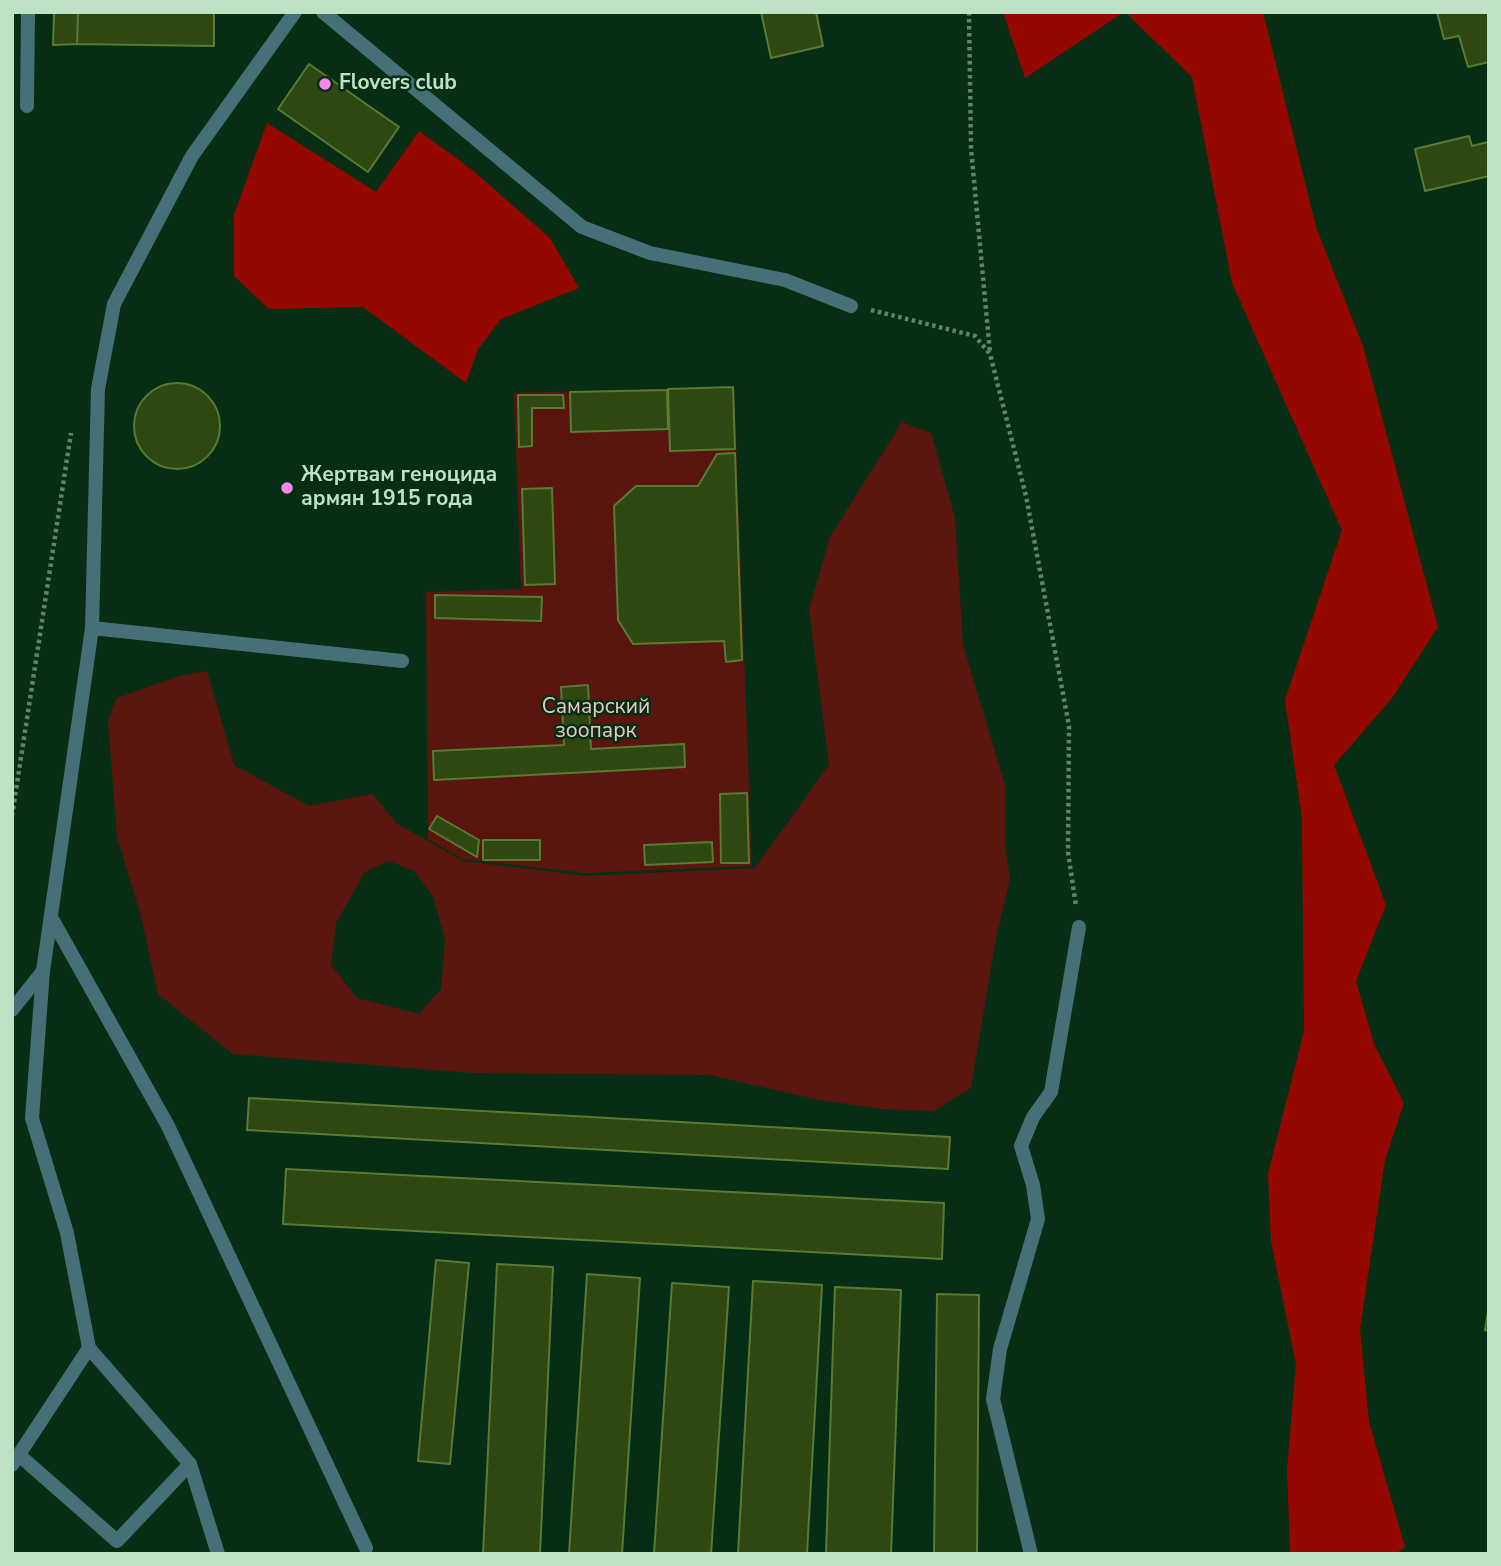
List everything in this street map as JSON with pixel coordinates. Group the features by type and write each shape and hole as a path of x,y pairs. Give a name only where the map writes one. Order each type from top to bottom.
{"street":[{"path":"27,106 28,12"},
{"path":"218,1554 190,1464 89,1348 67,1233 32,1118 43,971 92,628 98,389 114,304 192,156 295,12"},
{"path":"323,12 582,227 650,253 785,280 851,306"},
{"path":"92,628 402,661"},
{"path":"52,919 168,1126 366,1548"},
{"path":"1031,1554 993,1399 1000,1349 1038,1219 1034,1185 1021,1146 1033,1117 1051,1091 1079,927"},
{"path":"12,1010 43,971"},
{"path":"89,1348 15,1460 117,1541 190,1464"}],"path":[{"path":"970,12 971,148 990,354 1026,496 1069,726 1066,787 1068,852 1079,927"},
{"path":"851,306 975,335 990,354"},
{"path":"12,816 72,426"}],"green space":[{"name":"Самарский зоопарк","path":"734,387 752,866 585,873 463,859 428,839 426,592 521,589 514,393"},
{"path":"902,422 931,433 955,518 963,645 1005,785 1005,846 1010,878 995,943 971,1088 934,1111 881,1109 820,1100 709,1075 472,1073 233,1054 158,994 141,916 117,837 108,721 117,698 180,676 207,671 234,765 309,806 373,794 396,823 463,861 586,876 755,868 829,765 809,609 830,537","holes":["389,861 414,871 433,896 445,939 441,989 419,1014 357,998 331,965 336,923 365,872"]}],"shaded area":[{"path":"1003,12 1124,12 1025,78"},
{"path":"1125,12 1263,12 1316,227 1363,346 1438,627 1392,698 1334,765 1386,905 1356,981 1374,1044 1404,1103 1385,1160 1360,1329 1369,1422 1405,1547 1395,1554 1290,1554 1287,1469 1296,1364 1271,1241 1268,1174 1304,1031 1302,818 1285,700 1342,530 1232,283 1192,77"},
{"path":"267,123 376,192 419,131 471,169 550,238 579,288 501,319 478,349 466,383 363,307 269,309 234,276 234,215"}],"building":[{"path":"54,12 78,12 77,44 53,45"},
{"path":"78,12 214,12 214,46 77,44"},
{"path":"761,12 816,12 823,46 771,58"},
{"path":"1437,12 1489,12 1489,62 1468,67 1459,36 1444,39"},
{"path":"309,64 399,127 368,172 278,109"},
{"path":"1469,136 1472,146 1488,142 1489,176 1425,191 1415,149"},
{"path":"177,383 193,387 207,396 216,410 220,426 216,442 207,456 193,465 177,469 161,465 147,456 138,442 134,426 138,410 147,396 161,387"},
{"path":"733,387 735,449 670,451 668,389"},
{"path":"667,390 668,429 571,432 570,392"},
{"path":"518,395 563,395 564,408 532,408 532,446 519,447"},
{"path":"735,453 742,660 726,662 724,641 633,644 618,620 614,506 636,486 698,486 717,454"},
{"path":"552,488 555,584 525,585 522,489"},
{"path":"435,595 542,597 541,621 435,618"},
{"path":"588,685 591,749 684,744 685,767 434,780 433,751 564,745 561,687"},
{"path":"747,793 749,863 721,863 720,794"},
{"path":"437,816 479,840 477,857 429,829"},
{"path":"483,840 540,840 540,860 483,860"},
{"path":"712,842 713,862 645,865 644,845"},
{"path":"249,1098 950,1137 948,1169 247,1130"},
{"path":"286,1169 944,1203 942,1259 283,1224"},
{"path":"436,1260 469,1263 450,1464 418,1461"},
{"path":"497,1264 553,1267 540,1554 483,1554"},
{"path":"587,1274 640,1278 622,1554 569,1554"},
{"path":"753,1281 822,1285 807,1554 738,1554"},
{"path":"672,1283 729,1287 711,1554 654,1554"},
{"path":"835,1287 901,1290 891,1554 826,1554"},
{"path":"937,1294 979,1295 977,1554 934,1554"},
{"path":"1489,1312 1489,1331 1485,1330"}],"place":[{"name":"Flovers club","path":"325,84"},
{"name":"Жертвам геноцида армян 1915 года","path":"287,488"}]}
